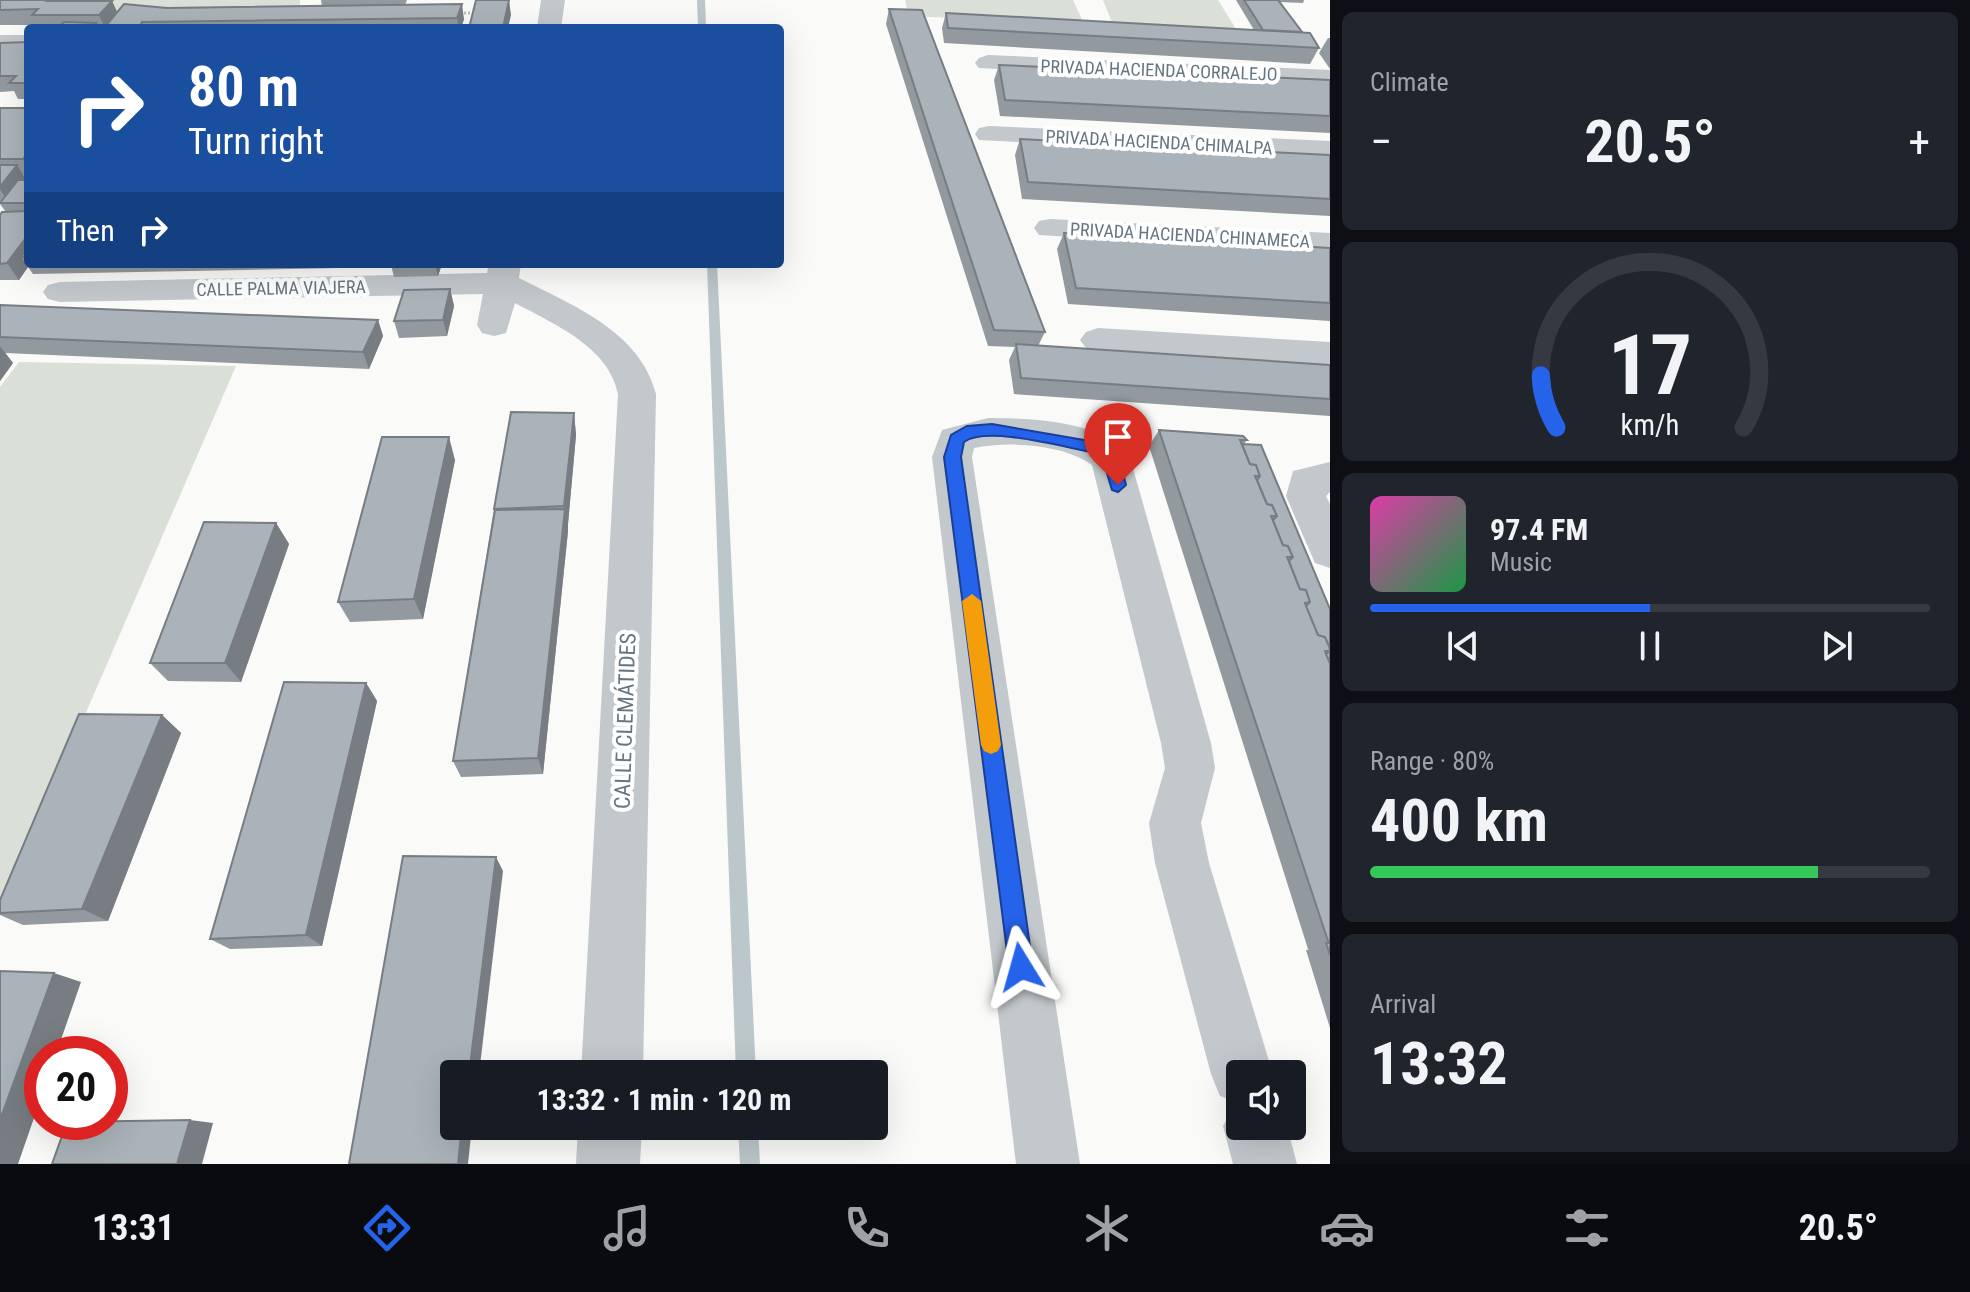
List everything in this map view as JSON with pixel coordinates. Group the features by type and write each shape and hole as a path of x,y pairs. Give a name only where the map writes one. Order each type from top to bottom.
{"street":[{"path":"0,42 24,42"},
{"name":"PRIVADA HACIENDA CORRALEJO","path":"988,63 1330,78"},
{"name":"PRIVADA HACIENDA CHIMALPA","path":"989,134 1330,150"},
{"name":"PRIVADA HACIENDA CHINAMECA","path":"1050,228 1330,243"},
{"path":"494,325 504,274"},
{"name":"CALLE PALMA VIAJERA","path":"60,292 504,274"},
{"name":"CALLE CLEMÁTIDES","path":"504,274 606,344 630,368 637,394 613,1060"},
{"path":"1098,340 1330,354"},
{"path":"1048,1164 952,457 956,440 967,432 992,430 1075,441 1101,448 1110,458 1186,743 1190,768 1175,823 1182,863 1238,1060"},
{"path":"1330,477 1307,482 1306,496 1330,551"},
{"path":"608,1164 609,1140"},
{"path":"1259,1140 1265,1164"}],"path":[{"path":"445,13 551,14"}],"shaded area":[{"path":"0,0 300,0 300,20 139,17"},
{"path":"905,0 1073,0 1084,24 909,16"},
{"path":"1103,0 1218,0 1236,29 1113,25"},
{"path":"19,362 236,366 0,911 0,387"}],"building":[{"path":"0,0 112,1 99,15 32,15 38,9 0,10"},
{"path":"476,0 509,0 504,24 470,24"},
{"path":"1244,0 1278,0 1302,32 1263,30"},
{"path":"124,4 167,8 462,4 457,18 107,24"},
{"path":"889,9 922,10 1045,332 994,330"},
{"path":"946,13 1310,33 1319,48 948,28"},
{"path":"64,22 96,23 95,24 62,24"},
{"path":"24,42 24,83 9,83 16,76 0,76 0,43"},
{"path":"999,65 1330,80 1330,116 1005,100"},
{"path":"0,108 24,108 23,159 0,159"},
{"path":"1020,139 1330,155 1330,199 1028,182"},
{"path":"0,165 17,165 0,187"},
{"path":"18,180 24,180 24,203 0,203"},
{"path":"24,211 24,240 7,263 0,264 0,215 2,212"},
{"path":"1064,233 1330,248 1330,303 1076,288"},
{"path":"450,289 443,320 394,321 404,290"},
{"path":"0,305 378,320 363,352 0,337"},
{"path":"1016,344 1330,365 1330,399 1021,378"},
{"path":"511,412 574,413 564,506 494,509"},
{"path":"1159,430 1243,436 1247,440 1240,440 1250,464 1256,465 1260,476 1255,476 1267,504 1272,505 1277,516 1271,516 1283,545 1288,546 1293,557 1287,557 1300,589 1306,590 1310,602 1305,603 1318,635 1325,637 1329,646 1330,651 1325,651 1330,663 1330,941 1328,941"},
{"path":"382,437 449,437 414,599 338,602"},
{"path":"1242,444 1261,445 1330,609 1330,648 1325,637 1318,635 1306,606 1310,602 1306,590 1300,589 1289,561 1293,557 1288,546 1283,545 1273,520 1277,516 1272,505 1267,504 1257,480 1260,476 1256,465 1250,464"},
{"path":"565,509 538,758 453,761 495,510"},
{"path":"204,522 276,523 225,663 150,663"},
{"path":"284,682 366,683 306,935 210,939"},
{"path":"79,714 162,715 82,909 0,913 0,900"},
{"path":"403,856 496,857 471,1060 440,1060 440,1140 461,1140 458,1164 349,1164"},
{"path":"0,971 54,973 31,1036 24,1036 24,1055 0,1120"},
{"path":"190,1120 177,1164 52,1164 61,1140 128,1140 128,1121"}],"waterway":[{"path":"701,0 702,24"},
{"path":"712,268 745,1060"},
{"path":"749,1140 750,1164"}],"slow traffic":[{"path":"972,601 991,745"}],"route":[{"path":"1021,967 952,457 956,440 967,432 992,430 1075,441 1101,448 1110,458 1118,485"}]}
